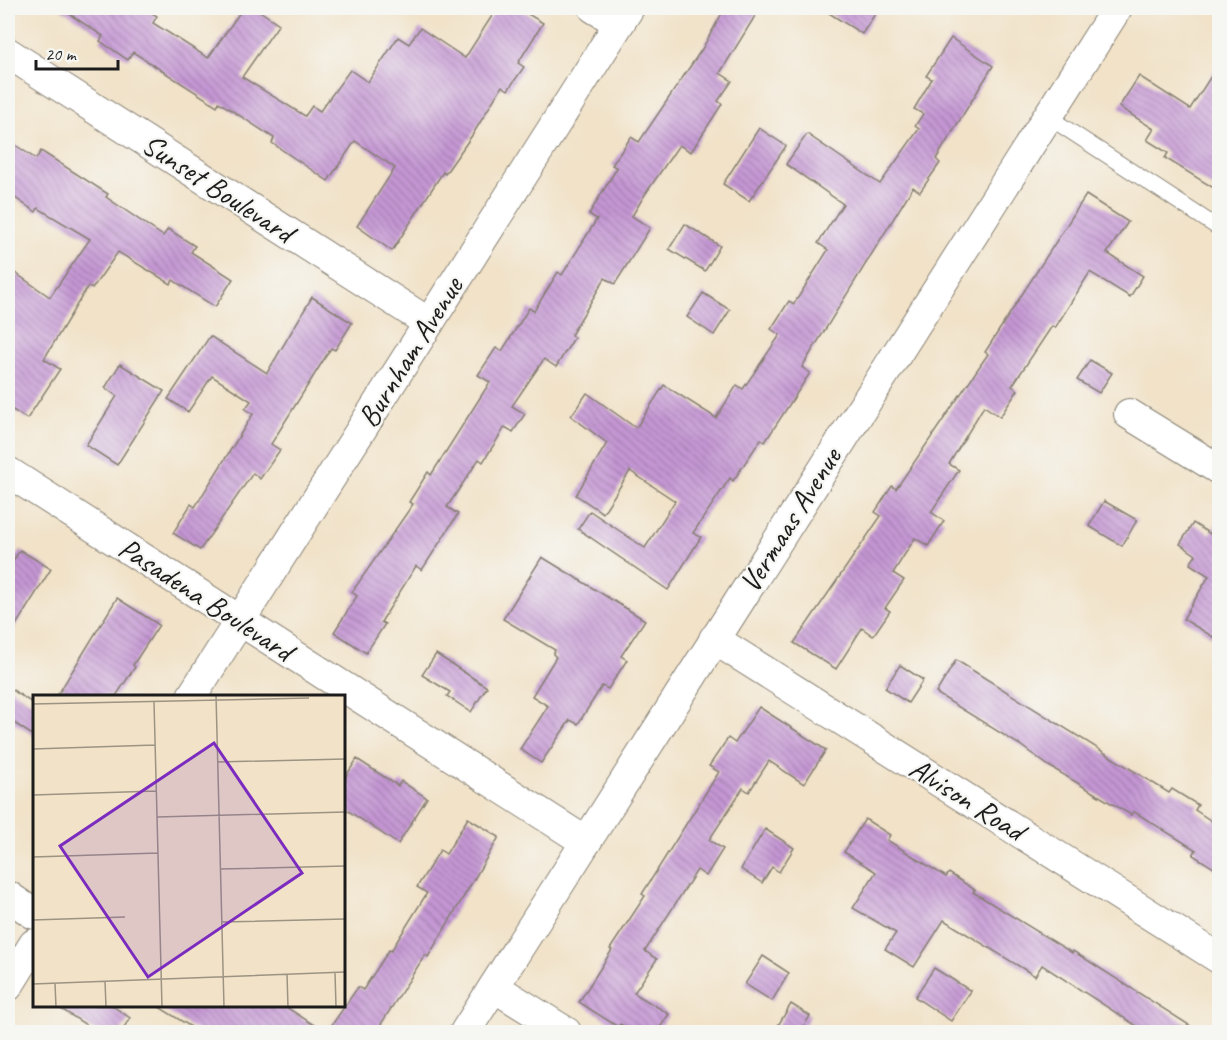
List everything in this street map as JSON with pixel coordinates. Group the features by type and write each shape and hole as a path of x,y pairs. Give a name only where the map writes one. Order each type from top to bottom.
{"street":[{"name":"Vermaas Avenue","path":"465,1032 1117,8"},
{"name":"Burnham Avenue","path":"193,695 429,323 614,13"},
{"name":"Sunset Boulevard","path":"8,53 429,323"},
{"path":"1129,414 1220,470"},
{"name":"Pasadena Boulevard","path":"8,472 585,842"},
{"name":"Alvison Road","path":"714,639 1220,959"},
{"path":"8,896 33,913"},
{"path":"8,986 33,946"},
{"path":"494,987 566,1032"}],"lane":[{"path":"1047,116 1220,229"}],"building":[{"path":"60,8 144,8 157,16 153,23 208,58 243,8 255,8 279,24 242,77 305,116 312,106 320,111 350,70 368,82 398,37 409,44 420,28 465,58 497,8 518,8 543,23 518,63 524,67 508,90 502,86 473,134 445,174 443,172 392,251 357,226 395,168 355,141 328,181 272,143 274,138 219,102 217,106 133,52 128,60 100,41 103,36"},
{"path":"725,8 760,8 720,73 732,81 718,101 722,104 691,152 679,145 644,196 632,216 650,228 615,284 605,278 571,335 574,338 556,367 544,359 512,406 525,414 513,432 505,427 483,462 479,459 447,507 458,514 422,570 416,566 381,622 385,624 366,653 334,632 357,596 352,592 413,504 409,502 428,472 431,475 490,382 478,375 496,348 502,351 529,308 534,311 558,272 562,275 597,219 589,214 617,168 612,165 631,137 639,142 702,49"},
{"path":"821,8 879,8 862,34"},
{"path":"951,38 993,66 936,159 940,163 920,192 913,187 802,367 810,373 765,442 761,439 733,481 730,478 693,533 701,537 668,590 578,529 590,511 645,548 675,501 630,471 603,513 576,495 607,443 571,416 587,393 636,428 664,385 716,418 737,385 743,389 780,335 771,329 789,301 794,304 828,250 818,243 843,204 786,164 807,134 880,184 919,129 915,126 923,114 914,109 932,79 926,76"},
{"path":"1220,62 1220,192 1165,158 1168,153 1147,140 1154,129 1119,107 1139,76 1190,109"},
{"path":"759,128 786,146 749,201 723,184"},
{"path":"8,140 36,159 41,151 108,194 106,197 163,236 168,229 195,246 191,252 233,279 215,307 173,280 171,284 118,252 92,289 88,286 44,359 60,369 27,419 8,407 8,268 50,297 90,239 38,208 36,212 8,193"},
{"path":"1086,195 1128,222 1107,253 1143,276 1130,297 1090,272 1055,328 1052,326 1012,386 1018,390 1000,417 984,406 949,464 959,470 931,512 944,521 928,546 915,538 893,573 904,580 885,608 890,611 873,636 862,628 836,669 794,643 881,516 875,512 892,486 896,489 988,354 985,352"},
{"path":"685,224 720,246 705,271 669,249"},
{"path":"703,293 730,310 714,335 687,317"},
{"path":"312,297 352,323 335,350 331,348 271,444 280,450 260,479 253,473 200,550 173,533 191,504 195,507 253,414 245,409 251,401 212,376 188,412 168,399 210,336 267,373"},
{"path":"1090,360 1112,373 1099,393 1077,380"},
{"path":"120,364 164,391 117,465 86,445 117,396 105,388"},
{"path":"1104,501 1137,520 1122,546 1089,526"},
{"path":"1220,518 1220,641 1183,619 1209,576 1190,564 1196,555 1180,544 1193,523 1210,534"},
{"path":"20,550 51,569 8,638 8,569"},
{"path":"542,557 645,620 621,656 627,660 608,689 602,686 578,724 570,720 541,763 520,749 548,706 532,696 556,657 553,654 555,650 503,619"},
{"path":"117,598 159,625 117,695 58,695"},
{"path":"436,654 487,687 471,712 447,696 450,692 422,675"},
{"path":"956,660 1169,793 1172,789 1198,805 1195,810 1213,822 1220,812 1220,872 1193,855 1196,850 1133,811 1131,815 1049,766 1020,745 936,693"},
{"path":"900,665 923,680 908,703 885,688"},
{"path":"8,687 33,703 33,735 8,719"},
{"path":"759,707 826,750 804,784 769,761 749,792 743,788 709,840 723,849 706,876 697,870 645,951 657,959 634,993 669,1014 657,1032 634,1032 620,1024 618,1027 579,1002 645,896 642,894 719,772 709,766 728,738 735,743"},
{"path":"357,759 398,786 401,781 427,798 398,844 345,809 345,777"},
{"path":"468,818 499,837 428,957 425,955 376,1032 327,1032 358,987 363,990 389,950 391,951 427,893 417,887 440,850 446,854"},
{"path":"865,819 890,835 887,840 946,877 949,873 975,890 973,892 1072,953 1073,951 1200,1032 1146,1032 1042,965 1035,976 944,920 914,967 885,949 896,933 853,908 876,872 844,852"},
{"path":"765,829 794,848 779,872 772,867 762,883 741,869"},
{"path":"763,956 789,973 772,1001 745,984"},
{"path":"934,968 971,991 951,1021 915,997"},
{"path":"791,1004 810,1016 800,1032 774,1032"},
{"path":"58,1007 114,1007 130,1018 121,1032 97,1032"},
{"path":"159,1007 286,1007 325,1032 199,1032"}]}
